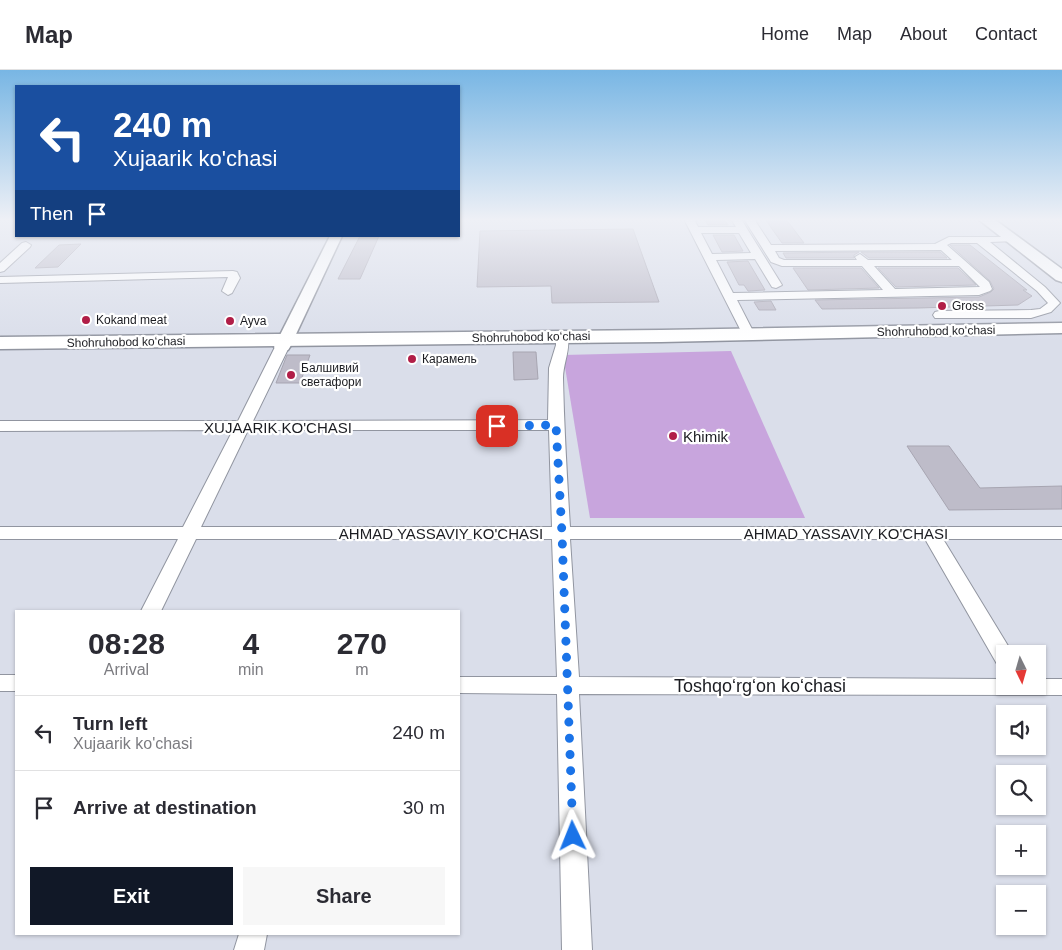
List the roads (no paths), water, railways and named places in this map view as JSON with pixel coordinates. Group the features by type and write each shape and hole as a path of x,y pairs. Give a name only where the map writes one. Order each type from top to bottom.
{"highway":[{"path":"1040,260 1062,277"},
{"name":"Shohruhobod koʻchasi","path":"562,341 748,335 940,323 1061,330"},
{"name":"Shohruhobod koʻchasi","path":"0,343 562,341 1061,330"},
{"name":"Shohruhobod koʻchasi","path":"0,351 284,343"}],"main road":[{"path":"284,343 324,260"}],"street":[{"path":"0,269 10,260"},
{"path":"710,260 748,335"},
{"path":"761,260 776,285"},
{"path":"775,260 782,263 869,267 966,267"},
{"path":"863,260 890,292"},
{"path":"730,297 890,292 916,293 979,291 986,289 985,284 958,260"},
{"path":"916,293 940,323 1031,314 1044,312 1051,308 1054,303 1041,289 1005,260"},
{"path":"1046,265 1062,266"},
{"path":"792,271 869,267"},
{"path":"0,280 229,273 233,274 234,278 228,291"},
{"path":"562,341 556,368 556,425 562,534 577,950"},
{"path":"152,610 284,343"},
{"name":"XUJAARIK KO'CHASI","path":"0,426 556,425"},
{"name":"AHMAD YASSAVIY KO'CHASI","path":"0,533 1062,533"},
{"path":"931,533 997,645"},
{"path":"0,683 15,683"},
{"name":"Toshqoʻrgʻon koʻchasi","path":"460,685 996,686"},
{"name":"Toshqoʻrgʻon koʻchasi","path":"1046,687 1062,687"},
{"path":"249,950 253,935"}],"place":[{"name":"Gross","path":"942,306"},
{"name":"Kokand meat","path":"86,320"},
{"name":"Ayva","path":"230,321"},
{"name":"Карамель","path":"412,359"},
{"name":"Балшивий светафори","path":"291,375"},
{"name":"Khimik","path":"673,436"}]}
